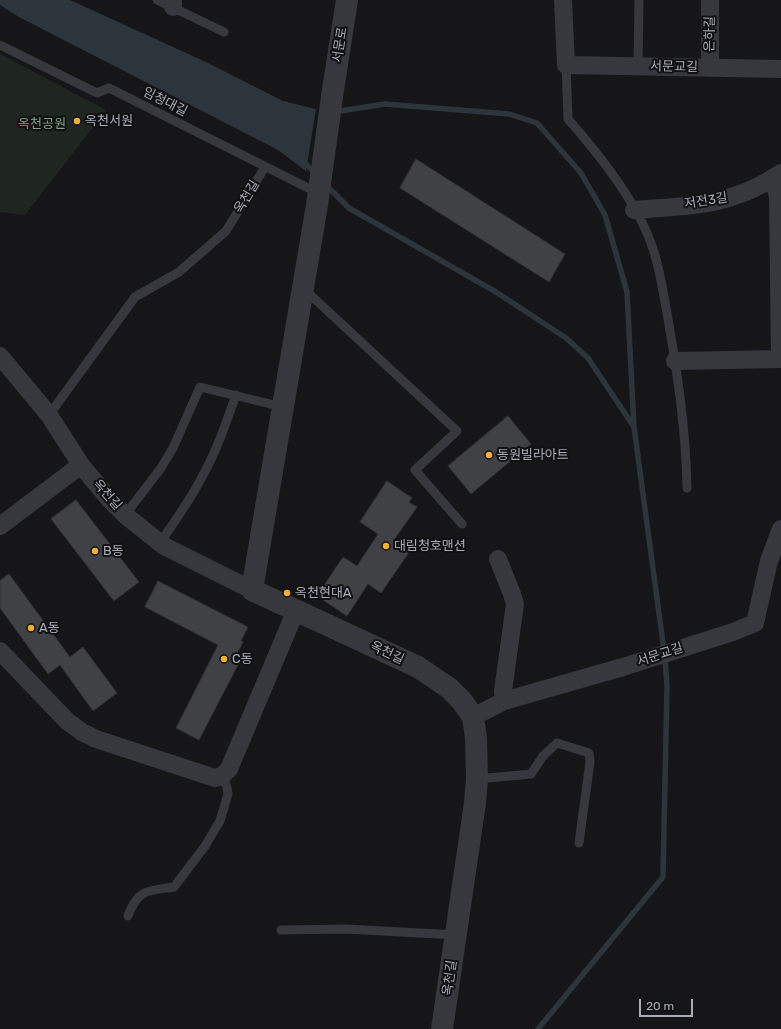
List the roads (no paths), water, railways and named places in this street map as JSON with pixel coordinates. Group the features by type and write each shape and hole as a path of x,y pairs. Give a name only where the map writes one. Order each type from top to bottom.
{"street":[{"path":"563,0 566,65"},
{"name":"은하길","path":"710,0 710,68"},
{"name":"서문로","path":"252,590 317,199 345,1"},
{"name":"서문교길","path":"566,65 781,69"},
{"name":"저전3길","path":"634,210 716,201 734,196 777,176 781,359 675,361"},
{"name":"옥천길","path":"0,356 49,415 81,465 110,500 125,515 160,543 252,590 418,667 449,688 462,701 473,717 476,738 477,779 475,803 442,1029"},
{"path":"0,526 81,465"},
{"name":"서문교길","path":"473,717 504,702 623,667 733,632 755,622 769,561 781,529"},
{"path":"498,559 515,604 503,691 504,702"},
{"path":"0,651 67,721 82,732 96,739 215,778 222,776 229,769 296,610"}],"lane":[{"path":"638,67 639,0"},
{"path":"168,2 224,32"},
{"name":"임청대길","path":"0,45 97,93 109,88 264,167 317,199"},
{"path":"566,65 568,119 593,147 621,187 648,234 658,264 675,361 686,450 687,488"},
{"name":"옥천길","path":"49,415 135,297 179,272 226,231 264,167"},
{"path":"302,288 457,431 415,470 462,524"},
{"path":"125,515 161,468 173,448 200,387 283,407"},
{"path":"160,543 189,501 204,474 220,439 236,396"},
{"path":"477,779 531,774 543,756 557,743 589,753 590,762 579,843"},
{"path":"128,916 137,899 145,892 152,889 174,887 205,846 220,821 227,799 227,787 222,776"},
{"path":"281,930 346,928 456,935"}],"waterway":[{"path":"334,112 385,104 509,114 537,123 581,173 605,215 627,292 634,427"},
{"path":"302,160 316,174"},
{"path":"326,185 349,208 496,292 566,338 588,358 634,427 665,658 667,686 663,877 538,1029"}],"place":[{"name":"옥천서원","path":"77,121"},
{"name":"동원빌라아트","path":"489,455"},
{"name":"대림청호맨션","path":"386,546"},
{"name":"B동","path":"95,551"},
{"name":"옥천현대A","path":"287,593"},
{"name":"A동","path":"31,628"},
{"name":"C동","path":"224,659"}],"park label":[{"name":"옥천공원","path":"42,124"}]}
